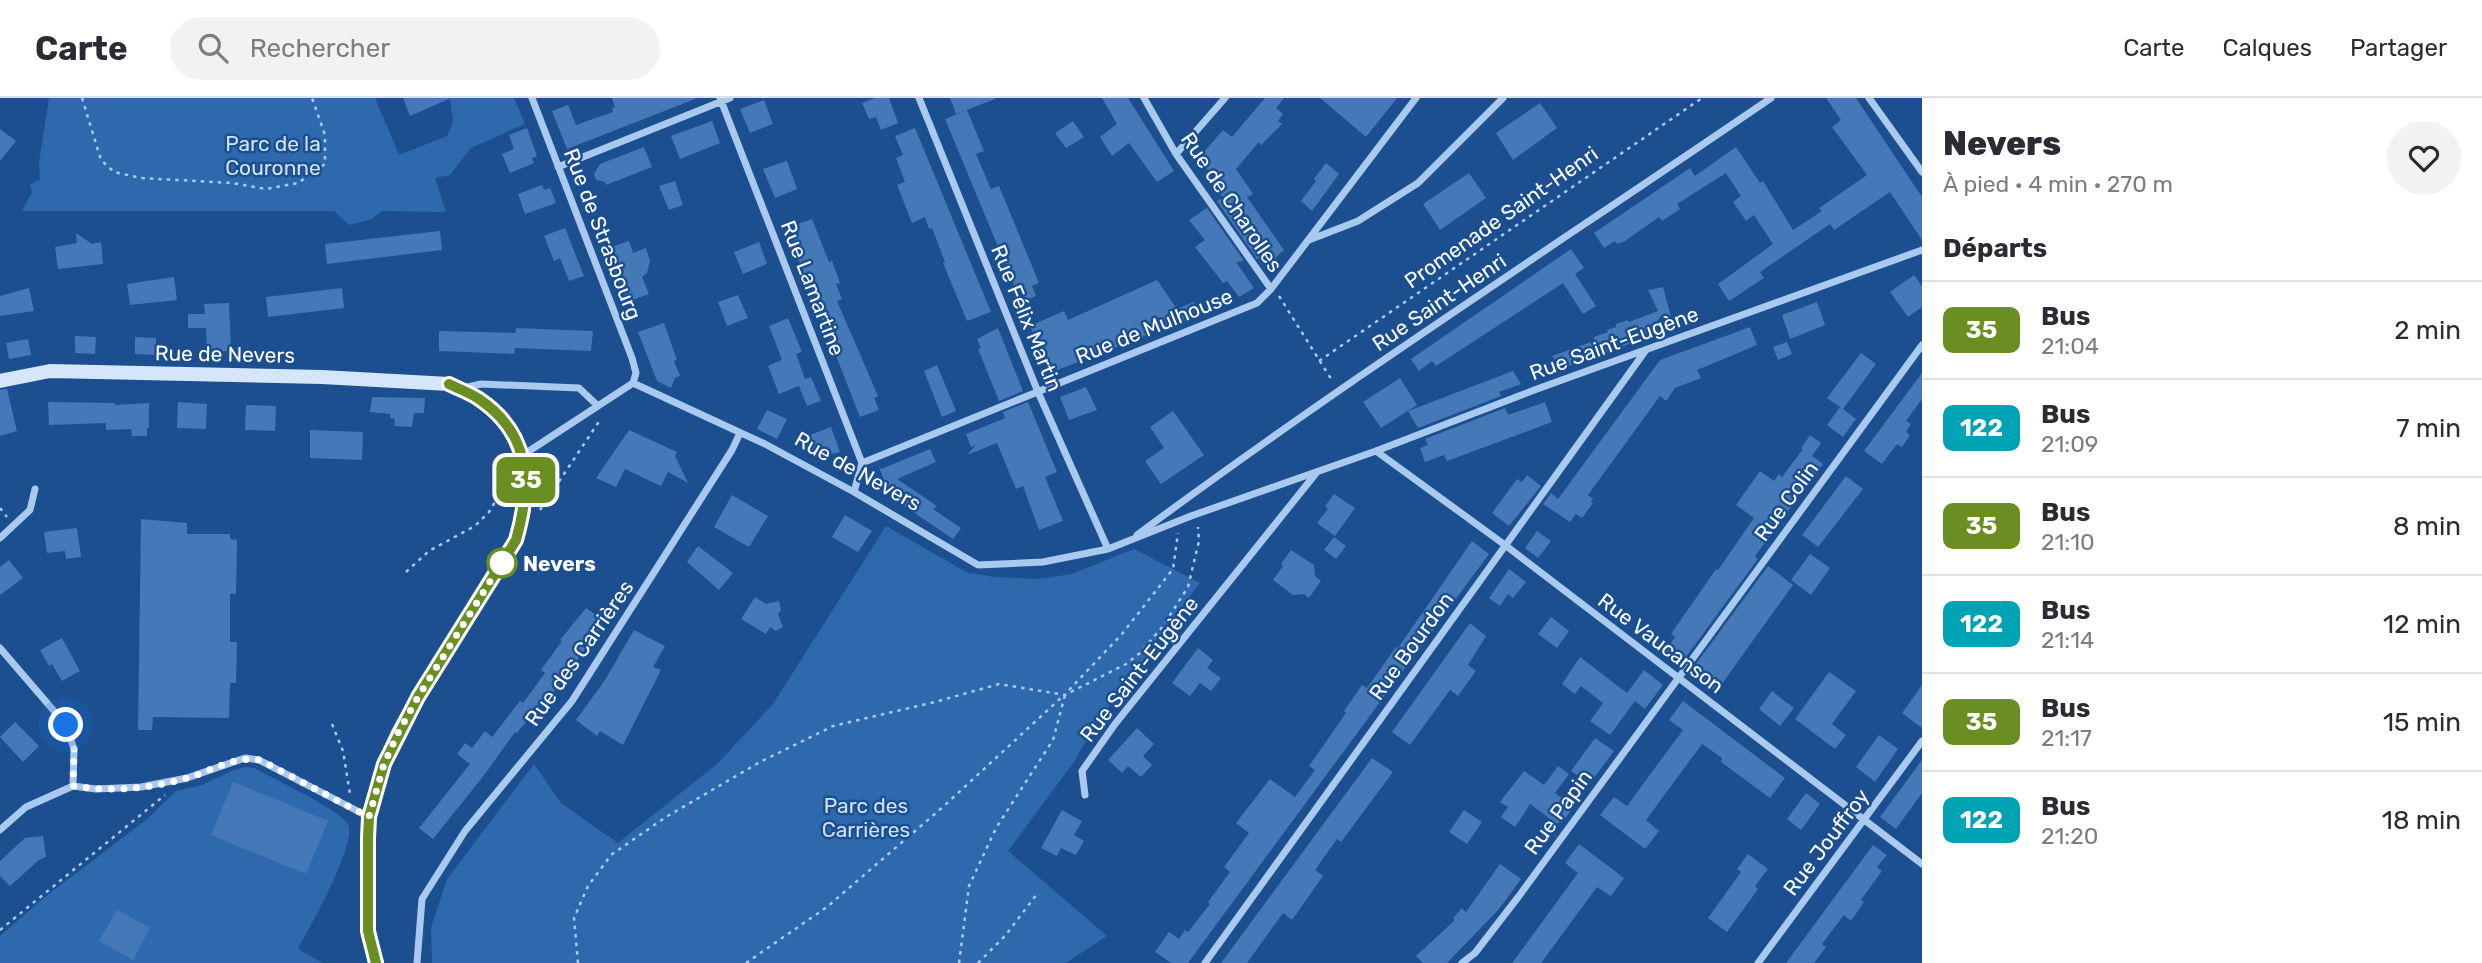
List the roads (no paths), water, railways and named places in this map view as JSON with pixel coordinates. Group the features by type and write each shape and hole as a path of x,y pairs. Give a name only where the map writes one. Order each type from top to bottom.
{"main road":[{"name":"Rue de Nevers","path":"0,380 50,371 323,377 454,386"},
{"path":"376,963 368,931 369,817 384,764 418,697 516,540 523,515 526,492 523,455 505,420 478,398 454,386"}],"street":[{"name":"Rue de Strasbourg","path":"531,98 632,358 636,373 633,383"},
{"path":"558,167 730,98"},
{"name":"Rue Félix Martin","path":"919,98 1038,392 1108,550"},
{"name":"Rue de Charolles","path":"1144,98 1176,154 1272,287"},
{"path":"1176,154 1225,98"},
{"name":"Rue de Mulhouse","path":"862,463 1257,303 1416,98"},
{"path":"1306,241 1358,221 1418,183 1503,98"},
{"name":"Rue Saint-Henri","path":"1130,540 1218,474 1338,391 1771,98"},
{"path":"1869,98 1922,172"},
{"name":"Rue Lamartine","path":"721,100 862,463"},
{"name":"Rue Saint-Eugène","path":"1108,550 1197,514 1922,250"},
{"name":"Rue Colin","path":"1678,678 1922,345"},
{"name":"Rue Bourdon","path":"1205,963 1646,349"},
{"path":"523,455 633,383"},
{"name":"Rue de Nevers","path":"633,383 765,444 854,492 978,565 1043,562 1108,550"},
{"name":"Rue de Nevers","path":"454,386 481,384 579,388 597,406"},
{"name":"Rue des Carrières","path":"417,963 422,899 465,831 572,701 732,450 740,433"},
{"name":"Rue Vaucanson","path":"1376,451 1505,545 1922,864"},
{"path":"854,492 862,463"},
{"name":"Rue Saint-Eugène","path":"1085,796 1082,771 1115,724 1318,471"},
{"path":"0,538 30,510 34,489"},
{"path":"0,648 66,725 74,749 73,786"},
{"name":"Rue Papin","path":"1462,963 1475,953 1519,896 1678,678"},
{"name":"Rue Jouffroy","path":"1758,963 1922,741"},
{"path":"0,830 26,807 73,786 96,789 141,787 187,778 245,758 260,760 369,817"}],"place":[{"name":"Nevers","path":"502,563"}],"park label":[{"name":"Parc de la Couronne","path":"273,155"},
{"name":"Parc des Carrières","path":"866,817"}]}
